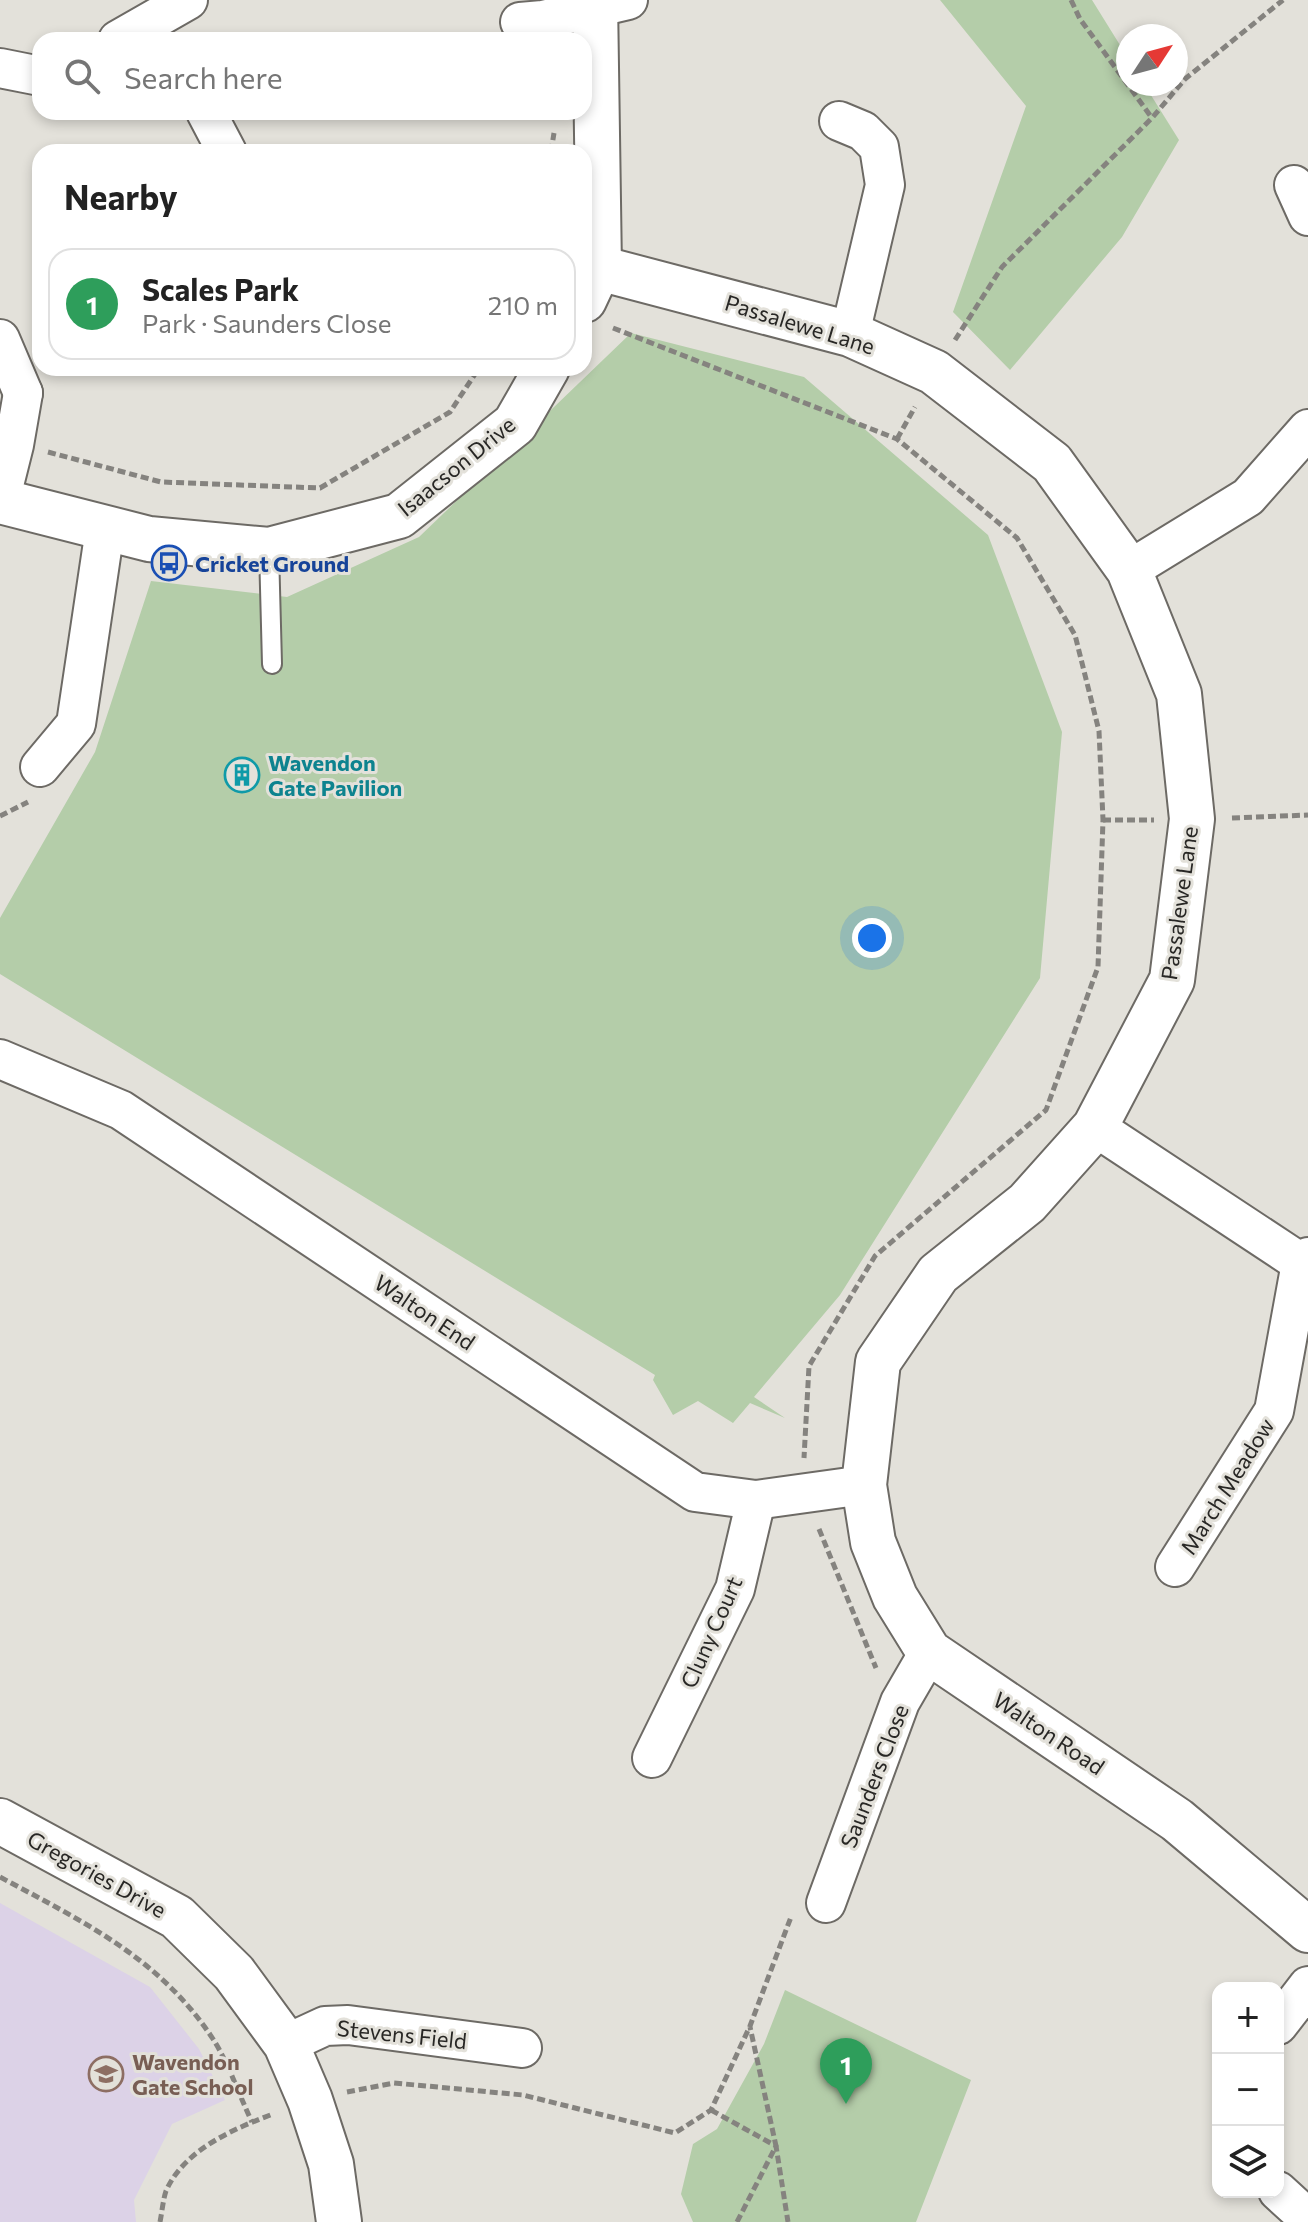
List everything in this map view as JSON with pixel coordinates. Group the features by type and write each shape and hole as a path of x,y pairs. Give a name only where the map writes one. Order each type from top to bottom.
{"street":[{"path":"162,30 188,0"},
{"path":"520,22 543,20 606,2 598,299"},
{"path":"0,68 32,74"},
{"path":"210,120 223,144"},
{"path":"839,121 863,131 879,147 885,185 850,334"},
{"name":"Passalewe Lane","path":"598,299 850,334 934,372 1052,463 1129,570 1179,694 1192,819 1172,980 1095,1127 1027,1203 938,1274 878,1362 864,1485"},
{"path":"0,339 12,390"},
{"name":"Isaacson Drive","path":"12,390 14,445 0,501 149,539 269,550 399,516 515,424 542,376"},
{"path":"1129,570 1248,497 1308,429"},
{"path":"40,767 76,724 105,529"},
{"name":"Walton End","path":"0,1059 121,1110 695,1492 756,1500 864,1485"},
{"name":"March Meadow","path":"1095,1127 1304,1260 1274,1411 1175,1567"},
{"name":"Walton Road","path":"864,1485 873,1542 895,1597 929,1652 1177,1820 1308,1930"},
{"name":"Cluny Court","path":"652,1758 735,1589 756,1500"},
{"name":"Saunders Close","path":"810,1907 900,1702 929,1652"},
{"name":"Gregories Drive","path":"0,1821 177,1917 234,1973 286,2044 310,2100 331,2164 339,2222"},
{"path":"1284,2017 1308,1986"},
{"name":"Stevens Field","path":"286,2044 325,2026 348,2025 522,2048"},
{"path":"1284,2196 1308,2215"}],"lane":[{"path":"269,550 272,664"}],"path":[{"path":"1071,0 1080,19 1152,118"},
{"path":"897,439 934,372 1002,267 1152,118 1185,79 1283,0"},
{"path":"598,299 897,439 1017,538 1075,635 1099,731 1103,820 1098,967 1046,1110 875,1256 809,1366 804,1492 881,1679"},
{"path":"14,445 161,482 320,488 450,412 474,376"},
{"path":"0,1877 102,1932 166,1980 213,2039 252,2122"},
{"path":"160,2222 166,2191 189,2157 252,2122 310,2100 394,2083 523,2095 675,2133 711,2110 810,1907"},
{"path":"750,2026 776,2146 788,2222"},
{"path":"711,2110 776,2146"},
{"path":"737,2222 776,2146"}],"shaded area":[{"name":"Wavendon Gate School","path":"0,1903 150,1987 199,2049 225,2100 172,2124 134,2200 136,2222 0,2222"}],"green space":[{"path":"940,0 1092,0 1116,39 1116,96 1152,96 1179,140 1122,237 1010,370 953,312 1026,106"},
{"path":"631,333 804,377 988,535 1062,732 1040,978 840,1295 754,1397 785,1418 750,1403 733,1423 698,1401 673,1415 653,1380 655,1375 0,974 0,918 95,752 151,581 287,597 419,537 586,376 592,376 592,371"},
{"path":"785,1990 971,2080 916,2222 693,2222 681,2194 693,2144 717,2129 764,2044"}],"place":[{"name":"Cricket Ground","path":"169,563"},
{"name":"Wavendon Gate Pavilion","path":"242,775"},
{"name":"Wavendon Gate School","path":"106,2074"},
{"name":"Scales Park","path":"846,2104"}]}
